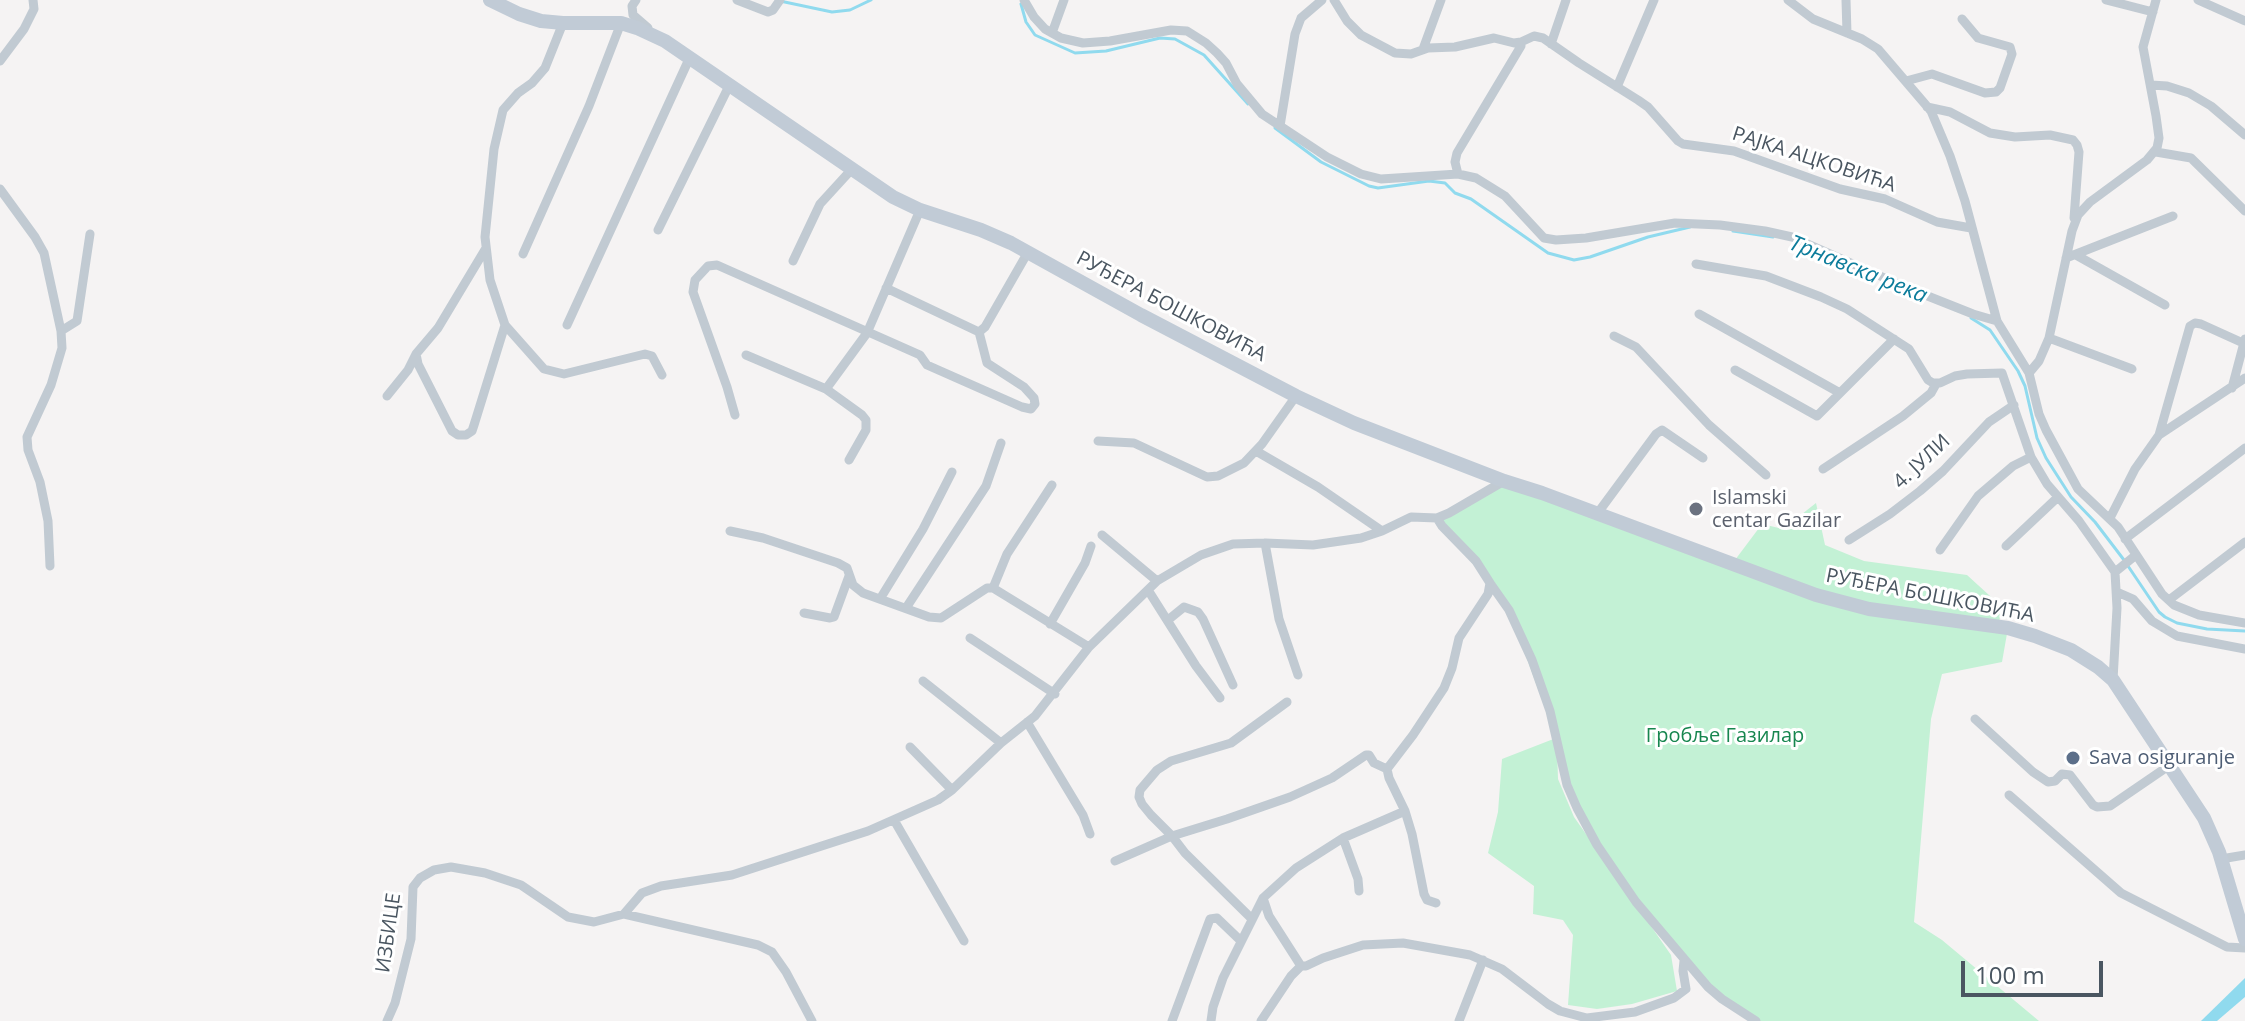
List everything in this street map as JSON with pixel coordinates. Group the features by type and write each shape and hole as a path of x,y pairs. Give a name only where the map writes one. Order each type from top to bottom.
{"main road":[{"name":"РУЂЕРА БОШКОВИЋА","path":"490,0 541,21 621,23 650,34 690,57 893,197 920,210 981,230 1028,252 1141,315 1354,423 1837,602 1899,614 1983,623 2035,636 2071,650 2113,680 2204,818 2221,859 2245,939"}],"street":[{"path":"0,61 24,29 34,9 33,0"},
{"path":"636,0 632,6 633,15 646,25 650,34"},
{"path":"737,0 764,12 773,10 780,0"},
{"path":"1024,0 1045,29 1070,40 1092,43 1171,30 1187,31 1206,43 1226,63 1237,84 1257,109 1327,157 1373,178 1458,174 1476,178 1505,196 1539,234 1550,240 1603,236 1675,223 1720,225 1774,233 1792,237 1860,268 1997,321"},
{"path":"1052,33 1064,0"},
{"path":"1280,126 1295,34 1301,18 1322,0"},
{"path":"1334,0 1347,21 1361,35 1395,53 1411,54 1423,49 1455,47 1494,38 1521,42 1457,153 1455,162 1458,174"},
{"path":"1423,49 1441,0"},
{"path":"1551,44 1566,0"},
{"path":"1617,87 1654,0"},
{"path":"1788,0 1813,19 1878,49 1936,121 1965,201 1997,321 2029,373 2039,414 2063,464 2086,498 2110,518 2134,557 2162,594 2178,608 2245,623"},
{"path":"1846,0 1847,33"},
{"path":"2106,0 2153,12"},
{"path":"2073,225 2084,207 2156,152 2158,128 2143,47 2156,0"},
{"path":"2198,0 2245,21"},
{"path":"1906,81 1932,74 1985,93 1996,92 2000,88 2012,54 2010,47 1978,38 1962,19"},
{"path":"563,23 541,73 503,110 494,149 485,237 490,280 505,325 544,369 564,374 645,354 652,356 662,375"},
{"path":"523,254 589,106 621,23"},
{"name":"РАЈКА АЦКОВИЋА","path":"1521,42 1538,36 1551,44 1648,107 1683,144 1734,151 1840,189 1885,199 1937,222 1971,228"},
{"path":"567,325 690,57"},
{"path":"658,230 730,84"},
{"path":"2151,85 2189,93 2211,106 2245,135"},
{"path":"1927,107 1950,112 1990,133 2015,137 2050,135 2073,140 2077,145 2071,257 2049,338 2039,361 2029,373"},
{"path":"2156,152 2191,158 2245,211"},
{"path":"793,261 820,204 852,169"},
{"path":"0,189 44,253 61,331 62,348 51,385 27,437 48,521 50,566"},
{"path":"826,389 867,333 920,210"},
{"path":"2071,257 2173,216"},
{"path":"61,331 77,321 90,234"},
{"path":"387,396 438,328 486,248"},
{"path":"979,332 985,327 1028,252"},
{"path":"2071,257 2165,305"},
{"path":"1696,264 1743,271 1787,283 1847,309 1909,349 1928,380 1936,384"},
{"path":"735,415 693,292 695,280 708,266 717,265 920,355 927,365 1031,409 1035,404 1034,398 1024,387 987,363 979,332"},
{"path":"886,288 979,332"},
{"path":"1699,314 1840,393"},
{"path":"2110,518 2135,469 2159,435 2190,326 2201,324 2244,341 2232,388"},
{"path":"416,354 418,364 452,431 466,435 472,431 505,325"},
{"path":"1614,336 1636,347 1702,418 1766,475"},
{"path":"2049,338 2132,369"},
{"path":"1735,370 1813,415 1820,413 1894,339"},
{"path":"746,355 826,389 866,420 866,430 849,460"},
{"path":"1823,469 1903,416 1931,393 1936,384 1955,376 2002,373 2031,457 2047,484 2117,570 2113,680"},
{"path":"2159,435 2245,378"},
{"path":"1098,441 1134,443 1211,477 1236,469 1256,451 1296,396"},
{"name":"4. ЈУЛИ","path":"1849,540 1908,501 1943,471 1996,416 2014,405"},
{"path":"1597,514 1662,430 1703,458"},
{"path":"906,608 986,486 1001,443"},
{"path":"2125,539 2245,448"},
{"path":"1256,451 1318,487 1382,531"},
{"path":"1940,550 1978,496 2013,466 2031,457"},
{"path":"880,599 923,529 952,472"},
{"path":"812,1021 772,952 758,945 624,914 642,893 661,886 732,875 868,831 938,800 1035,716 1089,647 1157,581 1188,561 1233,544 1324,544 1382,531 1411,517 1437,518 1504,481"},
{"path":"993,588 1007,554 1052,485"},
{"path":"2006,546 2058,497"},
{"path":"1437,518 1476,561 1519,630 1541,682 1562,771 1597,845 1625,888 1684,961 1716,994 1756,1021"},
{"path":"730,531 763,538 838,563 847,568 853,585 863,593 929,617 941,618 987,588 993,588 1089,647"},
{"path":"1102,535 1157,581"},
{"path":"2169,600 2245,542"},
{"path":"1265,543 1279,619 1298,675"},
{"path":"1050,624 1085,563 1091,546"},
{"path":"2117,570 2134,557"},
{"path":"804,613 834,617 849,576"},
{"path":"1436,903 1427,900 1424,894 1414,841 1387,769 1444,688 1459,638 1488,594 1490,583"},
{"path":"1148,590 1220,698"},
{"path":"2117,592 2133,599 2152,621 2177,636 2245,649"},
{"path":"1168,620 1184,607 1198,612 1233,685"},
{"path":"970,638 1055,694"},
{"path":"923,681 1001,743"},
{"path":"1252,919 1185,853 1142,804 1140,790 1157,770 1171,761 1231,743 1287,702"},
{"path":"1975,719 2048,782 2055,781 2062,774 2070,775 2097,807 2110,806 2170,765"},
{"path":"1027,722 1083,815 1090,834"},
{"path":"910,747 952,790"},
{"path":"1115,861 1172,836 1290,797 1332,778 1366,755 1381,768 1387,769"},
{"path":"2009,795 2121,893 2227,947 2245,948"},
{"path":"1211,1021 1223,978 1263,898 1296,868 1343,838 1405,811"},
{"path":"894,820 964,941"},
{"path":"1343,838 1358,879 1359,891"},
{"path":"2221,859 2245,855"},
{"name":"ИЗБИЦЕ","path":"387,1021 395,1003 411,939 413,887 420,878 434,870 451,867 485,873 521,885 568,917 594,922 624,914"},
{"path":"1263,898 1269,916 1301,966"},
{"path":"1172,1021 1210,919 1217,918 1241,941"},
{"path":"1261,1021 1283,985 1301,966 1363,945 1403,943 1470,955 1502,969 1560,1011 1587,1018 1635,1012 1674,998 1686,989 1684,961"},
{"path":"1459,1021 1483,960"}],"green space":[{"name":"Гробље Газилар","path":"1504,481 1732,564 1762,524 1783,529 1816,503 1825,545 1864,561 1967,575 2001,606 1999,625 2008,628 2002,662 1942,674 1931,719 1914,922 1942,940 2039,1021 1756,1021 1728,1003 1628,893 1671,955 1677,991 1632,1004 1597,1009 1568,1005 1573,935 1563,920 1533,914 1534,886 1488,853 1498,812 1502,759 1556,738 1509,610 1437,518","holes":["1557,746 1587,828 1610,868 1574,817 1558,779"]}],"water":[{"path":"2245,978 2245,997 2217,1021 2201,1021"}],"waterway":[{"name":"Трнавска река","path":"780,1 832,12 850,10 871,0"},
{"name":"Трнавска река","path":"1021,4 1026,22 1035,35 1075,53 1106,51 1160,38 1175,39 1204,55 1248,104"},
{"name":"Трнавска река","path":"1275,128 1321,162 1369,186 1378,188 1429,181 1445,183 1455,193 1471,199 1548,253 1574,260 1690,227"},
{"name":"Трнавска река","path":"1733,231 1773,237"},
{"name":"Трнавска река","path":"1799,245 1822,259 1843,264"},
{"name":"Трнавска река","path":"1971,318 1990,330 2018,371 2025,386 2037,438 2046,458 2071,497 2124,560"},
{"name":"Трнавска река","path":"2128,566 2165,617 2177,623 2207,629 2245,631"}],"place":[{"name":"Islamski centar Gazilar","path":"1696,509"},
{"name":"Sava osiguranje","path":"2073,758"}]}
